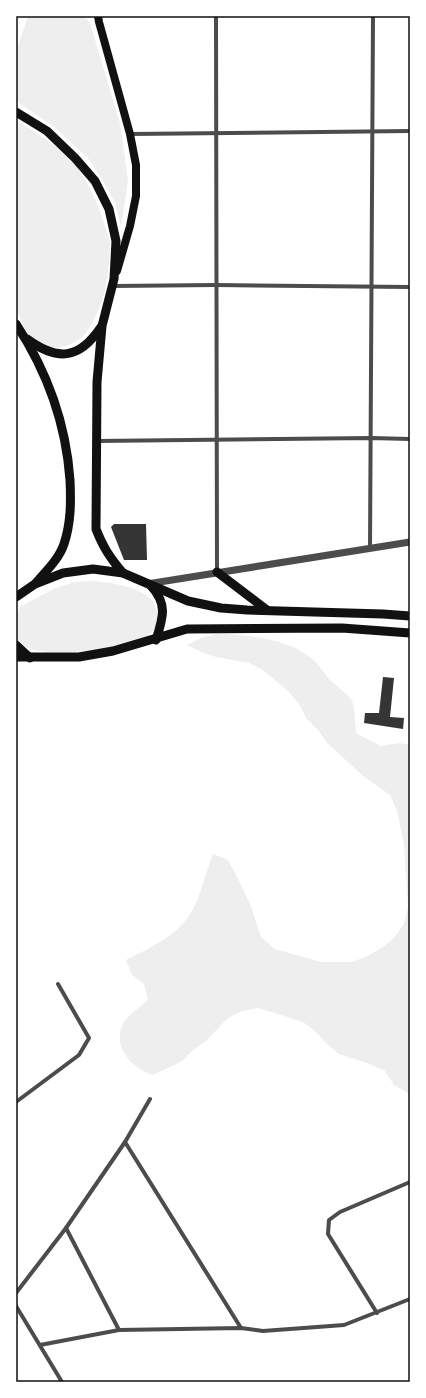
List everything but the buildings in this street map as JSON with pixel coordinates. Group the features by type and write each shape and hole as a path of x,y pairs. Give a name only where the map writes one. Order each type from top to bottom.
{"main road":[{"path":"97,18 130,134 136,166 136,196 130,226 102,326 96,382 96,529 102,544 111,559 123,573"},
{"path":"16,112 46,131 75,158 95,181 109,209 116,241 113,283"},
{"path":"16,324 25,337 44,375 58,414 68,456 71,498 69,525 64,545 54,563 35,584"},
{"path":"25,337 49,352 62,355 80,349 92,339 102,326"},
{"path":"16,597 35,584 63,573 93,569 123,573 188,601 221,608 410,616"},
{"path":"217,572 267,610"},
{"path":"148,584 158,594 162,603 163,613 156,640"},
{"path":"16,657 30,658 79,656 113,651 187,630 342,628 410,632"},
{"path":"16,645 30,658"}],"street":[{"path":"216,16 217,572"},
{"path":"370,549 373,16"},
{"path":"130,134 373,131 410,132"},
{"path":"113,283 216,285 372,285 410,287"},
{"path":"96,441 371,438 410,439"},
{"path":"148,584 410,542"},
{"path":"16,1102 79,1055 89,1038 58,984"},
{"path":"16,1293 66,1228 125,1142 150,1099"},
{"path":"125,1142 241,1328"},
{"path":"376,1313 328,1234 329,1220 340,1212 410,1182"},
{"path":"66,1228 119,1330"},
{"path":"40,1344 119,1330 241,1328 263,1331 344,1325 410,1299"},
{"path":"16,1306 62,1382"}],"shaded area":[{"path":"28,16 85,16 90,23 120,123 128,181 121,227 115,203 88,158 53,126 16,101 16,52"},
{"path":"16,120 56,146 76,166 86,180 94,196 110,241 108,275 97,313 84,335 66,346 53,348 46,347 34,340 26,329 16,309"},
{"path":"95,581 121,585 139,591 153,601 157,612 157,621 155,628 151,633 143,639 136,641 96,650 79,652 38,651 21,645 16,640 16,614 21,606 56,588 74,582"},
{"path":"217,634 240,635 266,639 301,651 310,657 330,680 350,698 354,708 357,734 381,746 399,743 410,745 410,1093 394,1085 385,1071 370,1064 339,1054 315,1031 303,1022 258,1008 242,1011 228,1018 206,1041 193,1050 182,1061 153,1075 145,1072 131,1062 122,1048 120,1033 123,1024 131,1014 148,1000 144,984 132,975 126,960 161,941 184,922 197,900 213,854 228,860 251,906 261,937 275,949 321,962 351,962 366,957 380,949 393,939 404,924 408,907 404,845 397,811 390,795 363,776 327,743 318,730 306,718 299,704 288,691 263,670 249,663 216,657 187,645 201,638"}]}
